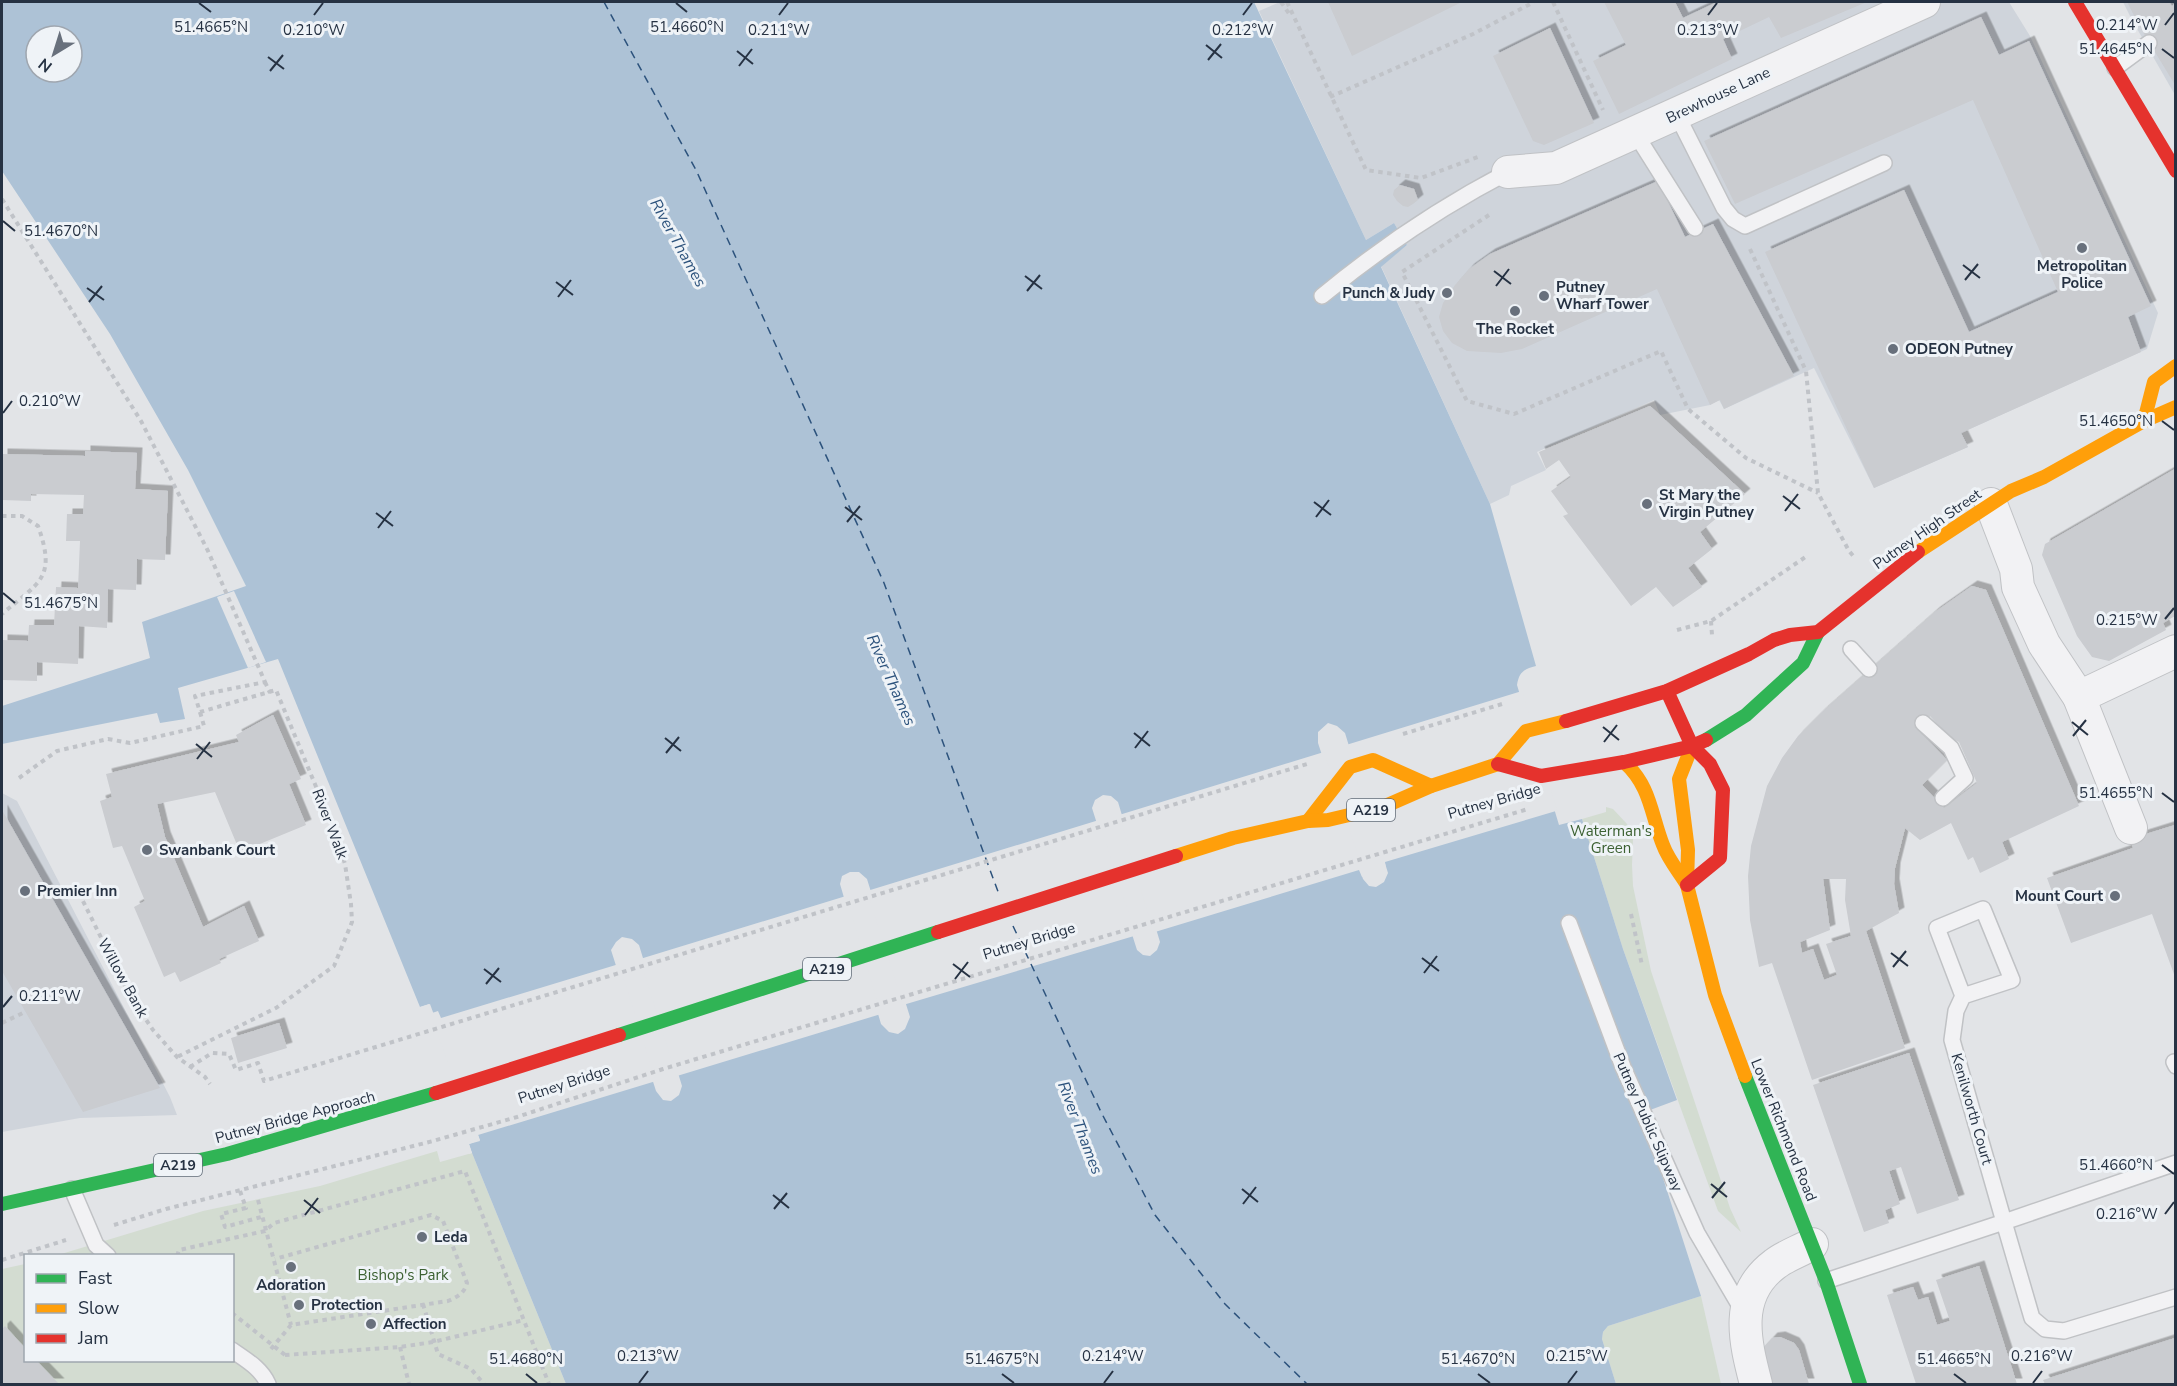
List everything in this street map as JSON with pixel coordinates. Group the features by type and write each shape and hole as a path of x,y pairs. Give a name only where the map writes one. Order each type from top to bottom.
{"main road":[{"path":"2075,2 2175,171"},
{"path":"2144,421 2154,382 2175,366"},
{"name":"Putney High Street","path":"1818,632 1913,555 2011,491 2044,477 2144,421 2175,407"},
{"path":"1498,764 1526,731 1667,691 1749,654 1774,640 1791,634 1818,632"},
{"name":"Putney Bridge","path":"420,1098 1233,838 1383,807 1431,786 1498,764 1541,776 1624,762 1692,747 1746,715 1803,663 1818,632"},
{"path":"1667,691 1692,747 1710,764 1723,790 1724,823 1720,858 1687,885"},
{"name":"Lower Richmond Road","path":"1692,747 1679,779 1688,850 1687,885 1715,995 1761,1121 1826,1281 1860,1384"},
{"path":"1308,821 1350,766 1374,760 1431,786"},
{"name":"Lower Richmond Road","path":"1624,762 1632,769 1651,802 1663,846 1687,885"},
{"name":"Putney Bridge Approach","path":"2,1204 227,1154 420,1098"}],"street":[{"name":"Brewhouse Lane","path":"1508,172 1556,168 1924,2"},
{"path":"1991,504 2017,572 2018,586 2044,644 2079,697 2131,828"},
{"path":"2079,697 2175,651"},
{"path":"1756,1384 1746,1340 1744,1313 1751,1290 1771,1267 1812,1244"}],"lane":[{"path":"2115,68 2150,43"},
{"path":"1677,115 1724,208 1733,219 1745,226 1884,163"},
{"path":"1627,137 1695,228"},
{"path":"1322,296 1401,235 1508,172"},
{"path":"1851,649 1869,669"},
{"path":"1923,723 1951,748 1965,778 1943,798"},
{"path":"1983,909 2012,980 1963,996 1937,928 1983,909"},
{"name":"Putney Public Slipway","path":"1569,922 1623,1067 1697,1233 1744,1313"},
{"name":"Kenilworth Court","path":"1963,996 1956,1011 1952,1040 2032,1318 2045,1329 2064,1331 2175,1297"},
{"path":"1826,1281 2175,1162"},
{"path":"72,1189 96,1245 106,1254"},
{"path":"234,1351 255,1366 268,1384"}],"path":[{"path":"1281,2 1294,21"},
{"path":"1287,2 1366,170 1421,178 1476,157 1501,158 1508,172"},
{"path":"1330,97 1473,33 1534,2"},
{"path":"1553,2 1627,137"},
{"path":"2,199 141,421 208,551 270,693 200,712"},
{"path":"1490,214 1402,272 1467,401 1514,414 1661,351 1688,409 1746,458 1818,493"},
{"path":"1745,226 1748,244 1806,371 1818,493 1849,551"},
{"path":"2,516 22,516 38,526 45,545 46,566 38,583 2,614"},
{"path":"1677,630 1711,621 1808,556"},
{"path":"19,778 57,751 108,739 130,742 204,726 195,696 265,682"},
{"name":"River Walk","path":"177,1057 276,1008 334,966 352,922 345,864 336,835 276,690 270,693"},
{"path":"1403,735 1512,701"},
{"path":"190,1067 212,1053 229,1054 236,1070 258,1063 264,1081 1313,762"},
{"name":"Putney Bridge","path":"2,1260 166,1209 434,1141 517,1117 663,1069 1532,807"},
{"name":"Willow Bank","path":"79,893 129,994 153,1030 177,1057 205,1077 210,1084"},
{"path":"1631,914 1642,965"},
{"path":"2,1023 25,1012"},
{"path":"178,1254 179,1250 265,1231 274,1223 465,1171 549,1384"},
{"path":"258,1200 291,1325"},
{"path":"246,1208 221,1214 225,1227 261,1217"},
{"path":"270,1351 291,1325 447,1301 458,1297 465,1290 467,1283 443,1221 431,1215 274,1259"},
{"path":"423,1304 438,1354 471,1369 484,1384"},
{"path":"234,1315 274,1345"},
{"path":"285,1355 400,1347 433,1342 524,1320"},
{"path":"400,1347 409,1384"}],"shaded area":[{"path":"1280,2 2009,2 2030,36 2158,313 2147,349 1961,433 1968,447 1874,488 1814,368 1724,409 1719,400 1710,405 1660,415 1654,400 1537,452 1546,470 1511,486 1509,495 1490,504 1381,266 1407,245 1394,223 1366,240 1259,11"},
{"path":"2123,2 2175,2 2175,95 2132,20"},
{"name":"Premier Inn","path":"2,793 17,801 170,1097 177,1115 80,1118 2,1132"}],"green space":[{"name":"Waterman's Green","path":"1606,807 1613,809 1627,824 1633,839 1633,886 1651,971 1730,1208 1741,1232 1718,1211 1623,949 1582,819 1606,812"},
{"name":"Bishop's Park","path":"437,1151 440,1162 472,1153 566,1384 2,1384 2,1269 24,1264 24,1362 234,1362 234,1254 61,1254 203,1211 320,1186"},
{"path":"1701,1296 1721,1384 1616,1384 1602,1339 1603,1332 1608,1326"}],"water":[{"name":"River Thames","path":"2,2 1254,2 1366,240 1394,223 1407,245 1381,267 1490,504 1536,666 1523,672 1517,685 1559,825 1582,819 1623,949 1677,1100 1642,1113 1701,1296 1608,1326 1603,1332 1602,1339 1616,1384 566,1384 472,1153 469,1144 480,1140 430,1004 420,1007 278,659 178,688 185,719 160,723 157,713 2,744 2,706 150,658 142,622 246,586 188,470 110,334 2,171","holes":["1328,723 1337,726 1345,733 1388,873 1384,882 1376,887 1369,886 1363,879 1318,743 1318,732","1103,795 1111,796 1118,802 1160,942 1157,950 1150,956 1143,955 1137,950 1092,808 1095,800","850,872 859,872 867,879 910,1017 905,1029 898,1034 889,1032 881,1024 840,884 842,876","622,937 632,939 639,945 682,1086 679,1095 671,1101 663,1100 656,1091 611,950"]}],"pier":[{"path":"234,591 266,662 248,668 217,597"},
{"path":"1522,691 1559,817 1556,811 1385,862 1386,869 1384,870 1346,745"},
{"path":"1324,752 1365,876 1362,877 1359,870 1155,932 1155,938 1119,815"},
{"path":"1099,820 1138,943 1134,936 903,1005 867,891"},
{"path":"846,896 881,1014 677,1076 678,1082 640,959"},
{"path":"619,964 656,1081 478,1135 480,1141 469,1144 472,1153 469,1154 466,1143 476,1139 428,1008 420,1010 417,1008 429,1004 432,1013 438,1011 441,1018"}],"building":[{"path":"1328,2 1462,2 1352,56"},
{"path":"1604,2 1675,2 1683,18 1717,2 1867,2 1781,38 1769,17 1723,39 1732,59 1619,114 1593,61 1626,45"},
{"path":"2127,2 2169,2 2172,6 2175,3 2175,85 2141,29"},
{"path":"1981,17 1999,55 2029,41 2151,306 2128,317 2141,352 1961,433 1968,447 1874,488 1765,252 1904,190 1969,332 2058,292 1973,100 1735,204 1704,141"},
{"path":"1550,28 1594,123 1544,145 1533,141 1493,56"},
{"name":"Putney Wharf Tower","path":"1658,181 1685,237 1713,224 1794,376 1724,409 1720,400 1710,405 1657,289 1522,349 1501,353 1467,351 1452,343 1443,331 1439,317 1443,303 1469,269 1490,254"},
{"path":"1400,185 1414,189 1418,200 1408,207 1397,201 1393,195 1394,190"},
{"name":"St Mary the Virgin Putney","path":"1650,406 1745,494 1700,532 1712,549 1688,568 1702,587 1673,607 1656,587 1631,606 1563,516 1568,514 1551,491 1571,477 1559,460 1546,469 1539,452"},
{"path":"85,451 137,453 135,489 168,491 165,560 137,559 136,590 108,589 107,628 79,626 78,664 37,662 37,681 2,680 2,640 28,641 29,625 54,625 56,587 78,588 80,541 66,541 67,514 83,514 84,495 31,494 31,501 2,500 2,454 85,456"},
{"path":"2175,469 2175,616 2163,623 2166,630 2109,661 2092,657 2077,636 2042,555 2045,544"},
{"path":"1972,586 1986,590 2079,806 2002,842 2009,859 1980,873 1973,857 1968,860 1951,823 1920,840 1905,828 1895,868 1894,884 1899,913 1866,931 1905,1048 1812,1080 1772,963 1759,967 1750,920 1748,876 1751,846 1767,786 1782,758 1798,736 1935,612","holes":["1930,716 1949,737 1959,742 1977,783 1944,808 1922,785 1947,760 1917,729","1823,879 1846,879 1845,900 1851,936 1826,944 1837,975 1824,980 1813,949 1802,953 1800,942 1830,930"]},
{"name":"Swanbank Court","path":"273,715 301,779 289,784 306,825 240,852 215,792 157,804 165,837 203,927 244,906 259,941 219,959 221,963 180,982 175,972 164,977 134,907 145,901 122,846 113,848 100,801 112,797 106,774 239,742 236,735"},
{"name":"Premier Inn","path":"2,810 160,1088 83,1112 2,971"},
{"name":"Mount Court","path":"2175,825 2175,977 2152,914 2071,943 2047,878 2133,848 2130,839"},
{"path":"279,1023 287,1048 238,1063 231,1038"},
{"path":"1909,1053 1959,1200 1917,1214 1901,1167 1889,1171 1900,1204 1885,1210 1889,1223 1864,1232 1813,1085"},
{"path":"1979,1266 2017,1384 1916,1384 1887,1295 1913,1287 1918,1300 1928,1297 1937,1325 1950,1321 1936,1280"},
{"path":"5,1326 24,1347 24,1362 38,1362 59,1384 2,1384 2,1329"},
{"path":"1780,1337 1794,1343 1799,1350 1809,1384 1765,1384 1760,1351 1772,1338"},
{"path":"2175,1338 2175,1384 2045,1384 2043,1380"}],"ferry route":[{"path":"604,2 696,170 884,583 1000,897"},
{"path":"1013,926 1101,1112 1155,1215 1225,1304 1307,1384"}],"traffic: fast":[{"path":"1706,740 1746,715 1803,663 1818,632"},
{"path":"619,1035 938,932"},
{"path":"1745,1076 1826,1281 1860,1384"},
{"path":"2,1204 227,1154 436,1093"}],"traffic: slow":[{"path":"2144,421 2154,382 2176,366"},
{"path":"1918,552 2011,491 2044,477 2144,421 2176,407"},
{"path":"1176,856 1233,838 1383,807 1431,786 1498,764 1526,731 1566,721"},
{"path":"1692,746 1679,779 1688,850 1687,885 1715,995 1745,1076"},
{"path":"1308,821 1350,767 1373,760 1431,786"},
{"path":"1624,762 1640,781 1665,850 1687,885"}],"traffic: jam":[{"path":"2075,2 2176,171"},
{"path":"1566,721 1667,691 1749,654 1774,640 1790,635 1818,632 1918,552"},
{"path":"1667,691 1692,746 1710,764 1723,790 1720,858 1687,885"},
{"path":"1498,764 1541,776 1624,762 1692,746 1706,740"},
{"path":"938,932 1176,856"},
{"path":"436,1093 619,1035"}],"place":[{"name":"Metropolitan Police","path":"2082,248"},
{"name":"Punch & Judy","path":"1447,293"},
{"name":"Putney Wharf Tower","path":"1544,296"},
{"name":"The Rocket","path":"1515,311"},
{"name":"ODEON Putney","path":"1893,349"},
{"name":"St Mary the Virgin Putney","path":"1647,504"},
{"name":"Swanbank Court","path":"147,850"},
{"name":"Premier Inn","path":"25,891"},
{"name":"Mount Court","path":"2115,896"},
{"name":"Leda","path":"422,1237"},
{"name":"Adoration","path":"291,1267"},
{"name":"Protection","path":"299,1305"},
{"name":"Affection","path":"371,1324"}]}
